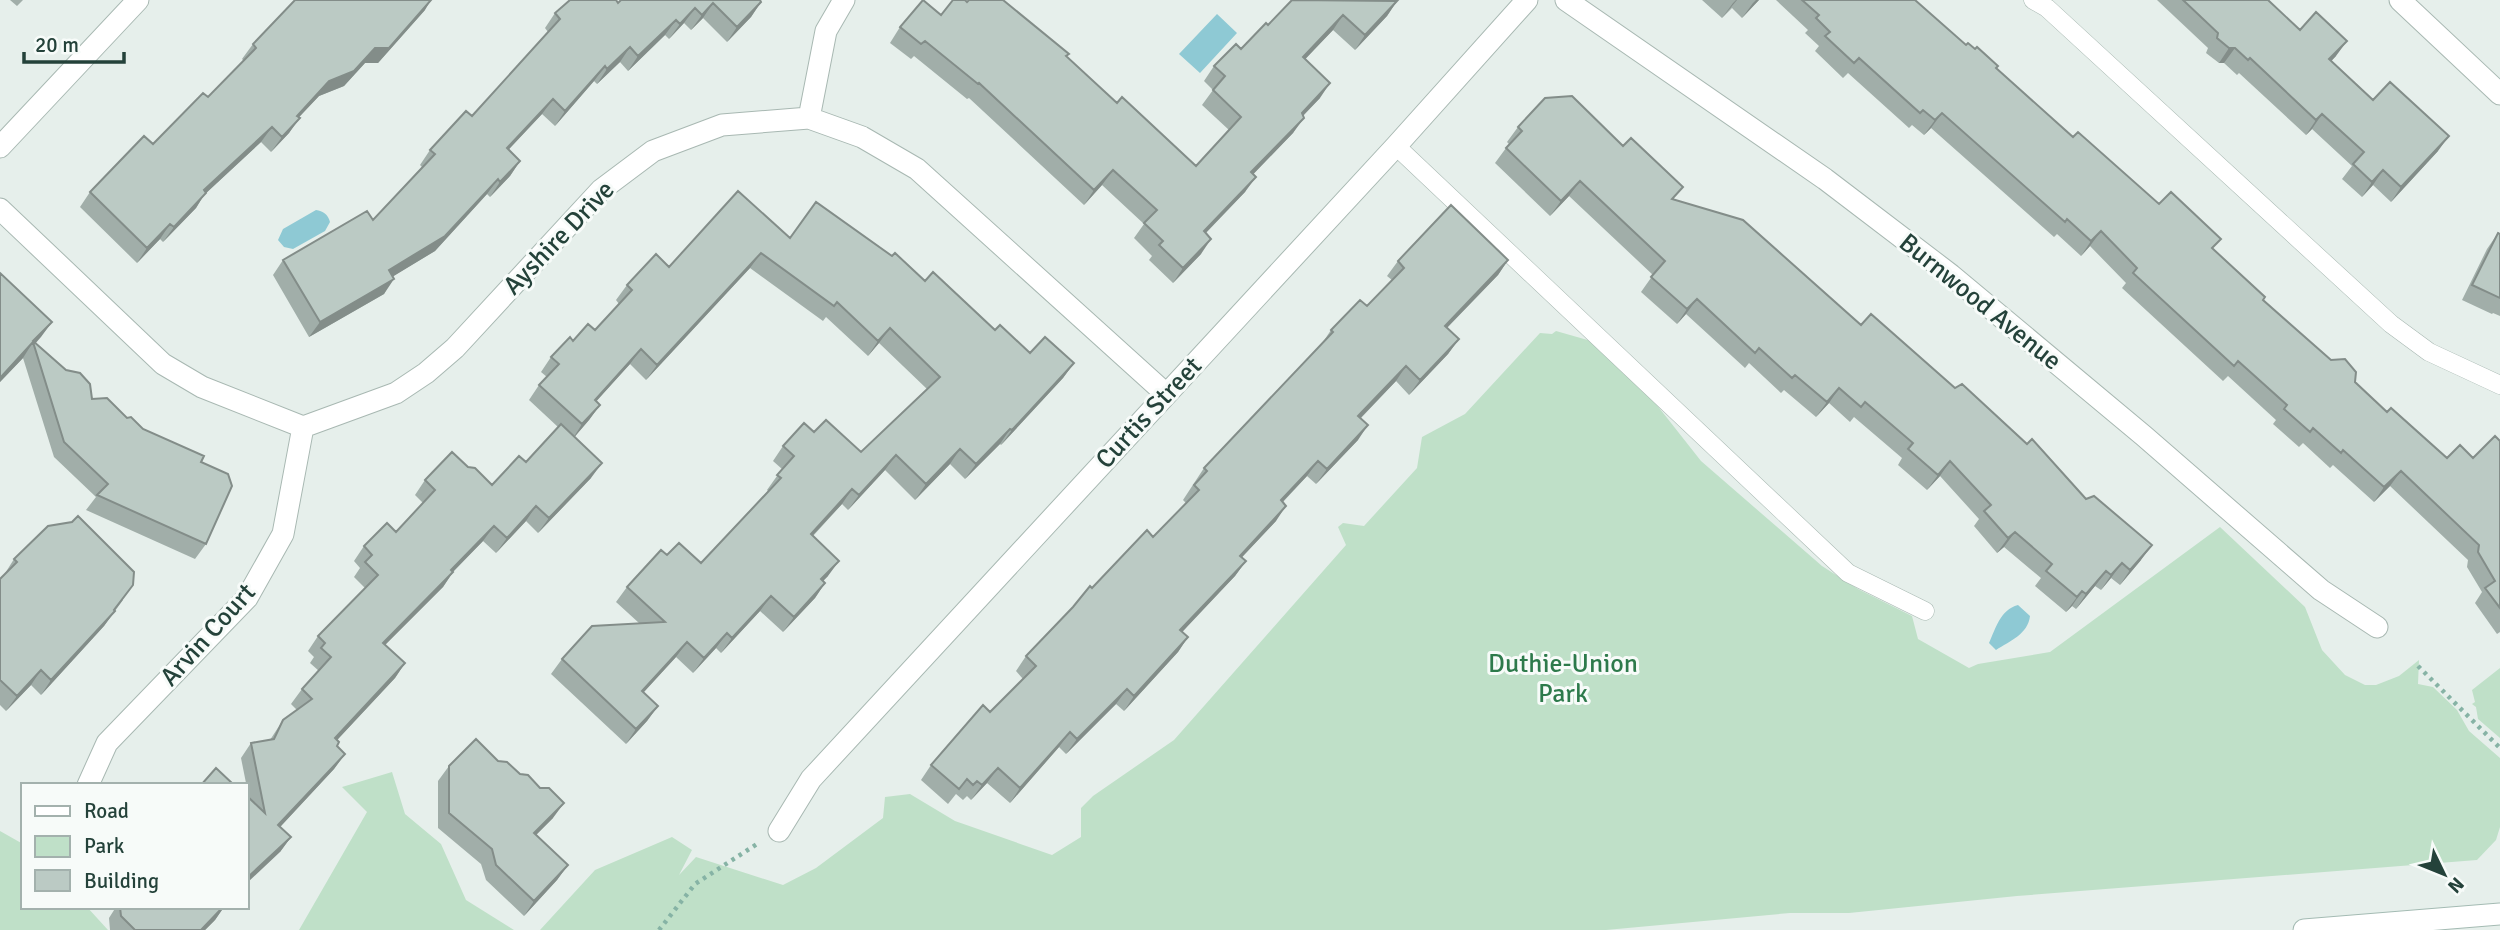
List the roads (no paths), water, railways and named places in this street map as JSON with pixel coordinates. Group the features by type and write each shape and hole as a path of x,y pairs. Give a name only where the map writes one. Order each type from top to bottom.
{"street":[{"path":"0,147 138,0"},
{"path":"809,118 826,31 844,0"},
{"name":"Curtis Street","path":"779,831 811,779 1396,146 1527,0"},
{"name":"Burnwood Avenue","path":"1566,0 1825,179 1930,259 2144,436 2321,590 2377,627"},
{"path":"2400,0 2500,94"},
{"name":"Ayshire Drive","path":"303,427 396,393 426,373 455,348 601,190 653,151 722,125 809,118 862,137 917,169 1166,394"},
{"path":"0,209 163,364 202,387 303,427"},
{"name":"Arvin Court","path":"89,783 107,743 247,598 283,534 303,427"},
{"path":"2304,930 2500,914"}],"lane":[{"path":"2034,0 2047,8 2391,324 2429,352 2500,385"},
{"path":"1396,146 1848,573 1925,611"}],"water":[{"path":"1217,14 1237,33 1200,73 1179,54"},
{"path":"316,210 325,213 329,219 325,231 293,249 284,247 278,240 283,229"},
{"path":"2018,605 2030,616 2029,622 2018,636 1996,650 1989,643 1997,626 2007,611"}],"park label":[{"name":"Duthie-Union Park","path":"1563,679"}]}
